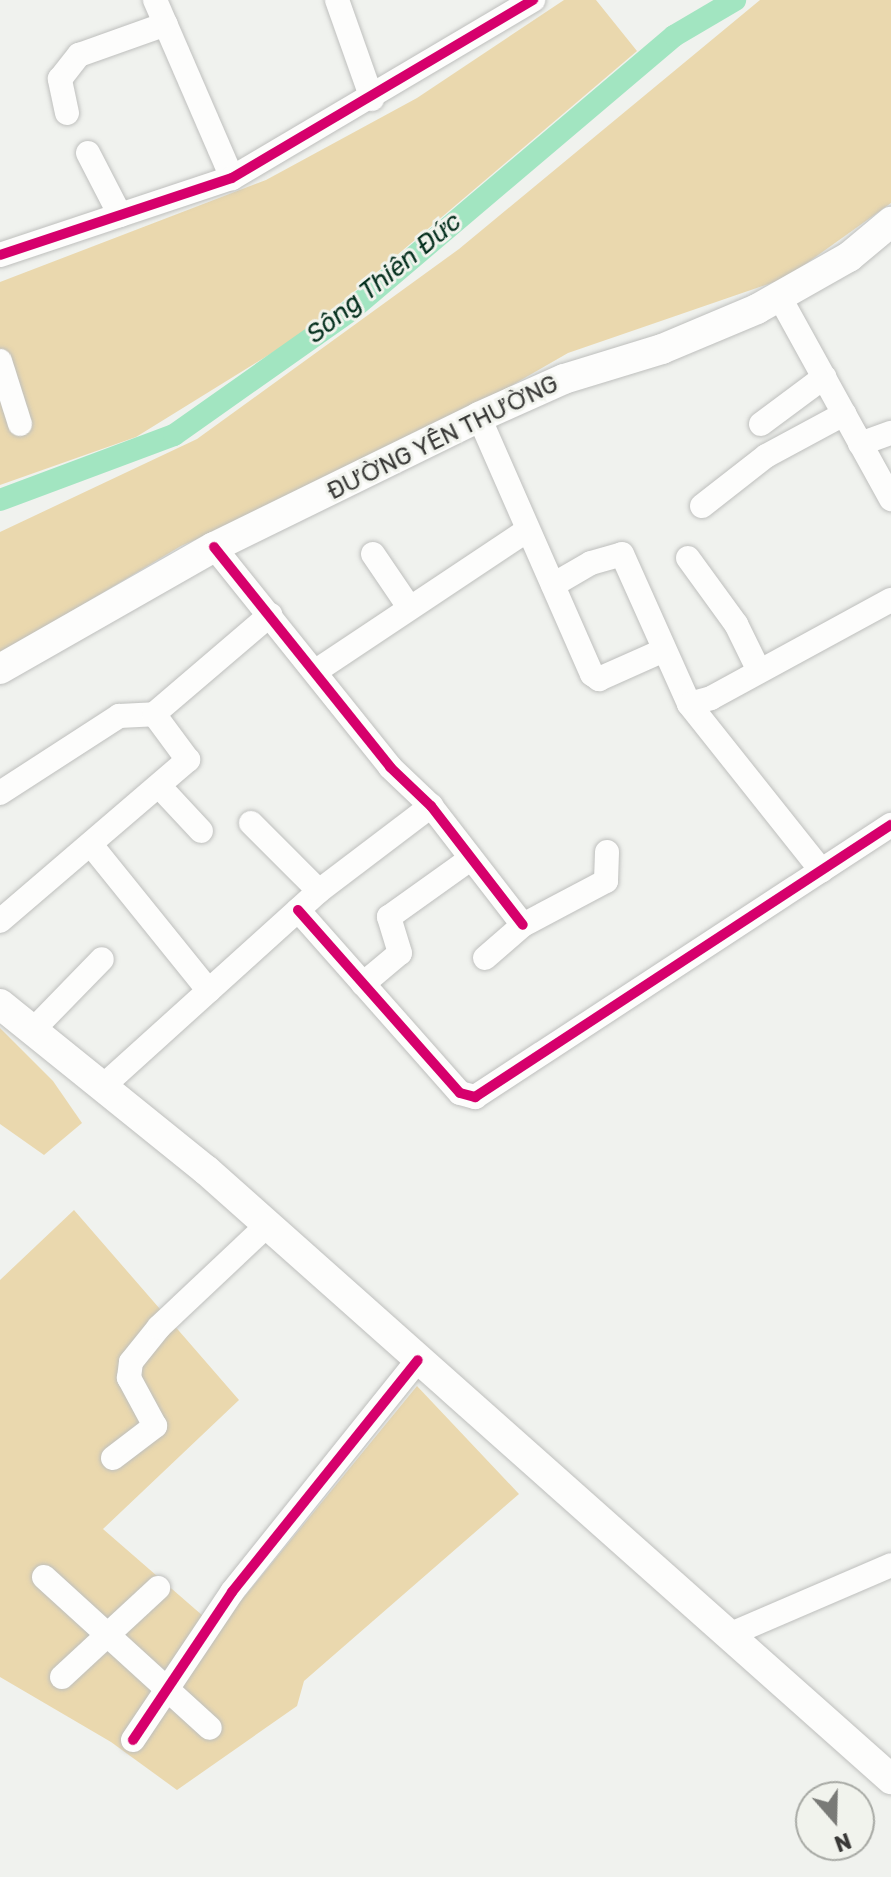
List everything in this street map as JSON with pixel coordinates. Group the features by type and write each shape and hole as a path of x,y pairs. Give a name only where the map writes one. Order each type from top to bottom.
{"main road":[{"name":"ĐƯỜNG YÊN THƯỜNG","path":"0,669 214,547 479,417 564,379 662,349 779,296 849,257 891,222"},
{"path":"0,1004 206,1170 257,1235 418,1360 731,1634 891,1779"}],"street":[{"path":"155,0 232,178"},
{"path":"337,0 372,99"},
{"path":"0,255 232,178 372,99 533,0"},
{"path":"67,113 60,79 79,55 166,24"},
{"path":"88,153 120,215"},
{"path":"779,296 891,499"},
{"path":"0,361 20,424"},
{"path":"761,424 824,377"},
{"path":"702,506 766,456 844,414"},
{"path":"479,417 526,531 553,585 572,636 597,679 664,650"},
{"path":"860,444 891,433"},
{"path":"316,671 526,531"},
{"path":"214,547 390,767 431,806 469,860 523,925"},
{"path":"373,554 409,607"},
{"path":"553,585 591,563 622,554 689,704 822,871"},
{"path":"688,558 736,624 759,671"},
{"path":"689,704 759,671 891,600"},
{"path":"0,793 119,716 154,714 270,615"},
{"path":"0,921 50,875 92,846 188,760 154,714"},
{"path":"160,787 201,831"},
{"path":"101,1088 319,891 431,806"},
{"path":"251,823 319,891"},
{"path":"298,910 460,1093 475,1097 891,825"},
{"path":"92,846 209,991"},
{"path":"485,958 523,925 606,881 607,852"},
{"path":"363,984 400,953 389,917 469,860"},
{"path":"32,1031 102,959"},
{"path":"113,1458 155,1426 129,1378 131,1362 159,1327 257,1235"},
{"path":"133,1740 232,1592 418,1360"},
{"path":"731,1634 891,1565"},
{"path":"44,1577 210,1728"},
{"path":"62,1677 158,1588"}],"shaded area":[{"path":"564,0 596,0 637,51 309,330 136,437 0,485 0,282 266,180 417,98"},
{"path":"760,0 891,0 891,203 786,278 568,353 390,455 181,546 0,654 0,532 197,439 459,249"},
{"path":"0,1028 53,1081 82,1123 44,1155 0,1124"},
{"path":"74,1210 239,1400 103,1529 218,1629 417,1386 519,1494 304,1681 297,1706 177,1790 111,1742 0,1677 0,1280"}],"waterway":[{"name":"Sông Thiên Đức","path":"0,500 174,435 351,310 674,36 735,0"}],"cycle path":[{"path":"0,255 232,178 533,0"},
{"path":"214,547 390,767 431,806 523,925"},
{"path":"298,910 460,1093 475,1097 891,825"},
{"path":"133,1740 232,1592 418,1360"}]}
